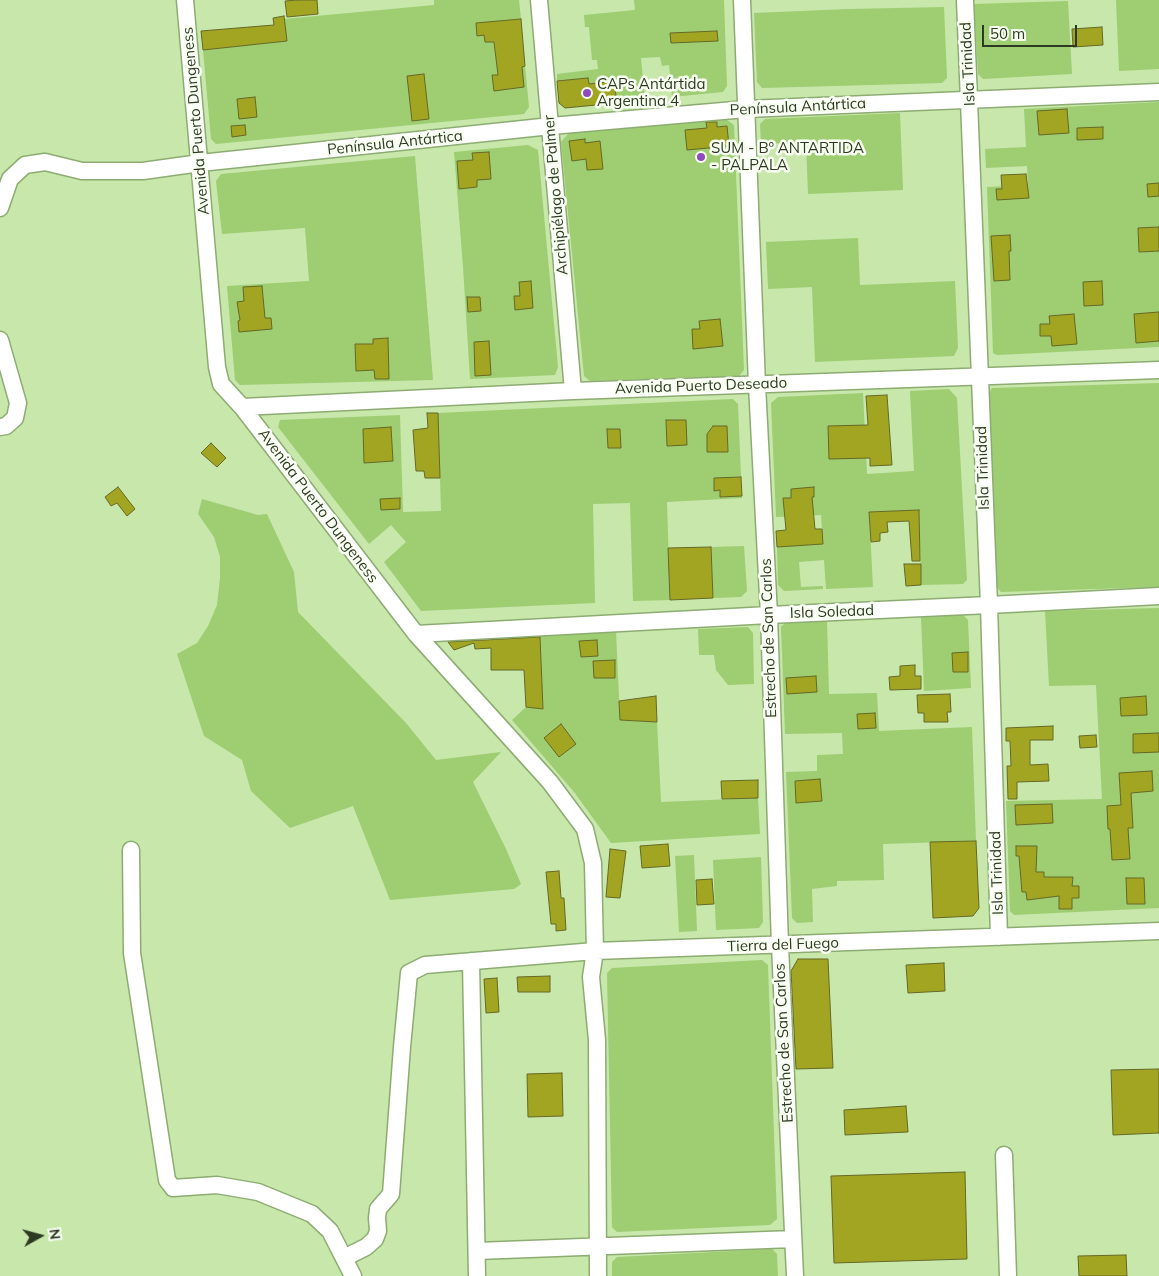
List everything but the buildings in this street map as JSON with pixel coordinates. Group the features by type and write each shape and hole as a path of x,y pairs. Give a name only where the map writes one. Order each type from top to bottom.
{"street":[{"name":"Avenida Puerto Dungeness","path":"185,0 217,367 221,384 242,407 416,634 550,782 584,829 593,863 595,951 591,977 597,1040 598,1276"},
{"name":"Archipiélago de Palmer","path":"539,0 573,391"},
{"name":"Estrecho de San Carlos","path":"742,0 795,1276"},
{"name":"Isla Trinidad","path":"965,0 989,605 999,937"},
{"name":"Península Antártica","path":"0,208 10,179 25,165 45,162 82,171 143,171 200,163 551,126 746,108 1159,92"},
{"path":"0,340 18,403 15,418 6,426 0,427"},
{"name":"Avenida Puerto Deseado","path":"242,407 573,391 1159,370"},
{"name":"Isla Soledad","path":"416,634 1159,596"},
{"path":"131,850 132,953 167,1180 174,1188 217,1185 258,1192 312,1214 330,1231 353,1276"},
{"name":"Tierra del Fuego","path":"344,1258 366,1247 375,1239 378,1231 378,1209 391,1194 409,974 425,965 595,951 1159,931"},
{"path":"471,961 478,1276"},
{"path":"1004,1155 1008,1276"},
{"path":"477,1251 793,1239"}],"green space":[{"path":"434,0 519,0 521,19 476,23 477,35 484,35 485,42 494,42 496,59 507,59 508,68 525,66 529,107 524,114 216,144 211,139 203,50 286,41 284,19 434,5"},
{"path":"634,0 724,0 727,86 723,92 672,97 669,65 662,66 660,57 641,58 645,100 617,103 614,81 589,84 588,78 557,81 557,74 598,69 597,60 592,60 589,27 585,27 584,15 635,10"},
{"path":"1116,0 1159,0 1159,69 1119,71"},
{"path":"1068,1 1072,74 983,79 978,74 974,4"},
{"path":"944,7 947,78 942,83 762,88 757,82 754,13"},
{"path":"1159,102 1159,347 997,355 993,353 987,187 1028,185 1027,166 986,168 985,149 1026,147 1024,109"},
{"path":"900,113 903,190 808,194 806,142 761,144 760,124 765,119"},
{"path":"727,120 734,125 744,370 739,376 590,381 584,376 561,142 569,133"},
{"path":"528,145 538,150 558,367 555,375 470,379 454,152"},
{"path":"415,156 433,380 240,385 235,380 227,286 309,281 305,228 222,234 216,181 221,174"},
{"path":"858,238 860,285 955,281 958,348 954,356 815,362 812,287 768,289 766,242"},
{"path":"1159,383 1159,587 1001,592 996,586 988,394 992,388"},
{"path":"949,389 957,398 967,580 963,584 921,585 919,510 869,512 873,587 826,589 824,560 799,562 801,587 823,586 823,589 784,591 778,585 777,547 823,544 821,515 776,517 771,403 778,397 863,393 867,474 914,471 910,391"},
{"path":"733,399 738,404 741,477 714,478 714,491 720,490 720,497 742,496 742,498 667,502 670,600 633,601 630,503 593,504 595,603 421,611 384,562 406,542 391,525 369,544 278,427 280,420 400,415 403,512 441,511 438,413","holes":["713,426 727,427 728,451 707,452 707,434"]},
{"path":"202,499 258,515 267,514 294,572 298,612 406,723 436,760 501,752 473,782 521,884 514,889 390,900 353,806 290,828 251,791 242,760 204,736 177,654 197,643 208,626 217,605 220,557 214,537 198,514"},
{"path":"744,546 747,591 741,597 713,598 711,547"},
{"path":"1159,608 1159,908 1014,915 1010,911 1006,801 1102,799 1096,685 1049,686 1045,611"},
{"path":"963,615 968,620 971,688 924,691 921,617"},
{"path":"827,621 829,694 877,693 879,731 972,727 976,841 883,844 884,880 837,881 837,886 812,889 813,922 797,923 792,918 786,772 817,771 817,755 843,754 842,733 785,734 781,627 786,622"},
{"path":"748,627 753,633 754,684 728,685 716,670 714,655 699,655 698,629"},
{"path":"616,631 620,720 657,722 661,802 758,798 760,834 611,843 574,792 512,720 526,707 543,709 539,633"},
{"path":"694,855 697,931 679,932 675,856"},
{"path":"761,857 763,922 759,928 716,930 713,860"},
{"path":"762,960 768,965 777,1219 770,1225 617,1232 612,1227 607,973 612,968"},
{"path":"772,1249 777,1254 778,1276 612,1276 612,1262 617,1257"}],"place":[{"name":"CAPs Antártida Argentina 4","path":"587,93"},
{"name":"SUM - Bº ANTARTIDA - PALPALA","path":"701,157"}]}
